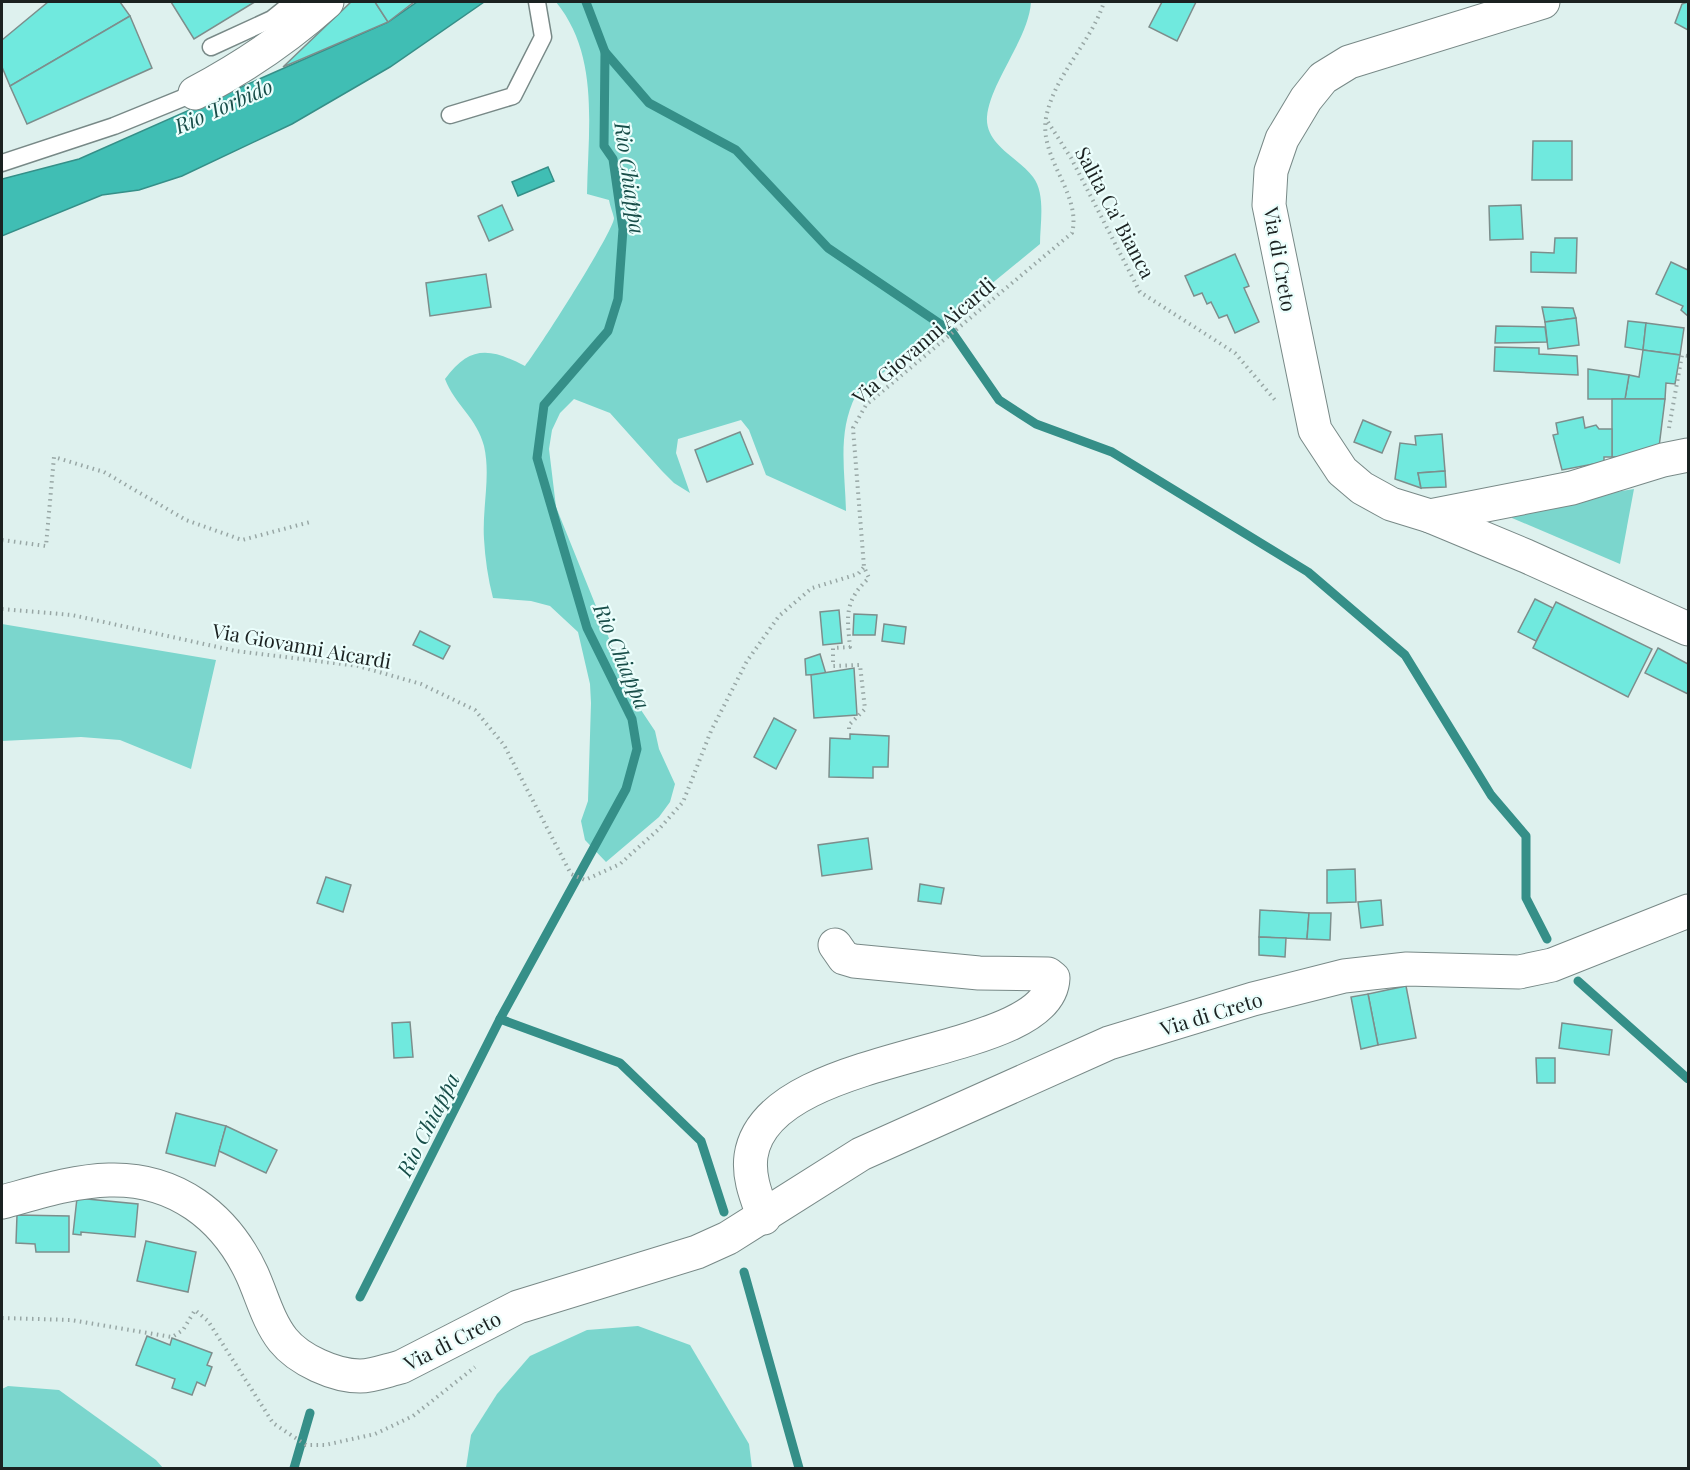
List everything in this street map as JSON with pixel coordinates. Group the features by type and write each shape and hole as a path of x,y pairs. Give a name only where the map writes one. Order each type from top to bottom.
{"main road":[{"path":"195,93 245,67 292,34 327,2"},
{"name":"Via di Creto","path":"1543,2 1349,62 1323,78 1306,99 1282,139 1271,171 1269,205 1316,430 1342,471 1362,488 1391,504 1430,516 1523,563 1689,629"},
{"name":"Via di Creto","path":"1430,516 1572,488 1676,458"},
{"name":"Via di Creto","path":"2,1202 78,1183 110,1180 146,1185 178,1195 210,1214 226,1230 239,1248 275,1329 285,1342 318,1365 360,1376 400,1367 518,1306 697,1252 764,1218 861,1154 1109,1043 1253,999 1344,976 1407,969 1520,972 1552,965 1689,911"},
{"path":"764,1218 750,1173 750,1158 760,1130 776,1111 829,1082 989,1034 1037,1008 1053,986 1053,978 1048,974 979,973 854,961 844,958 835,945"}],"lane":[{"path":"211,47 272,19 293,2"},
{"path":"450,115 513,96 543,37 537,2"},
{"path":"2,163 114,126 195,93"}],"path":[{"path":"1046,119 1058,85 1085,45 1104,2"},
{"name":"Via Giovanni Aicardi","path":"2,609 72,615 237,651 358,666 421,684 475,710 504,745 571,874 585,880 620,864 659,829 683,802 711,731 747,661 779,616 812,588 858,573 864,567 853,428 856,419 866,405 1072,233 1075,222 1065,187 1052,162 1046,119"},
{"name":"Salita Ca' Bianca","path":"1046,119 1071,158 1140,292 1235,352 1278,403"},
{"path":"1676,458 1682,355 1689,356"},
{"path":"2,540 46,546 54,457 104,472 186,520 242,540 310,522"},
{"path":"849,729 849,725 865,709 860,665 833,666 833,648 850,647 847,613 855,591 868,578 864,567"}],"shaded area":[{"path":"556,2 1031,2 1024,30 995,89 987,117 991,136 1027,170 1037,184 1041,200 1040,244 856,395 846,423 844,437 846,511 766,475 749,430 741,420 678,439 676,453 690,493 674,483 662,471 610,413 574,399 560,413 552,430 549,449 556,507 633,698 655,731 659,749 675,784 670,802 659,817 606,862 585,840 581,821 588,801 591,703 590,684 578,632 550,606 531,601 493,598 484,539 487,469 484,446 476,427 454,397 445,379 463,360 481,353 491,353 525,366 559,316 602,244 614,218 609,200 587,194 589,118 585,69 580,46 570,23"},
{"path":"1634,489 1620,564 1512,518 1511,509"},
{"path":"2,624 216,660 191,769 120,740 81,737 2,741"},
{"path":"638,1326 690,1345 749,1444 752,1468 466,1468 471,1435 497,1394 530,1356 587,1330"},
{"path":"8,1386 59,1390 156,1460 163,1468 2,1468 2,1389"}],"water":[{"name":"Rio Torbido","path":"417,2 484,2 390,67 292,124 182,176 139,190 102,195 2,236 2,179 79,159 388,22"},
{"path":"548,167 554,181 518,196 512,182"}],"building":[{"path":"48,2 120,2 130,16 10,86 2,67 2,40"},
{"path":"171,2 251,2 253,3 194,39"},
{"path":"351,2 375,2 388,22 283,67"},
{"path":"375,2 414,2 388,22"},
{"path":"1162,2 1196,2 1177,41 1149,27"},
{"path":"1688,2 1688,30 1675,23 1682,4"},
{"path":"130,16 152,68 27,124 10,86"},
{"path":"1533,141 1572,141 1572,180 1532,180"},
{"path":"502,205 513,230 489,241 478,216"},
{"path":"1521,205 1523,239 1490,240 1489,206"},
{"path":"1555,238 1577,238 1576,273 1531,272 1531,252 1554,253"},
{"path":"1235,254 1249,286 1244,288 1259,322 1235,333 1227,315 1219,318 1211,302 1207,304 1202,293 1194,296 1185,276"},
{"path":"1671,262 1688,270 1688,316 1681,310 1683,306 1656,294"},
{"path":"486,274 491,307 430,316 426,283"},
{"path":"1542,307 1573,308 1576,318 1545,322"},
{"path":"1576,318 1579,345 1548,349 1545,322"},
{"path":"1628,321 1646,323 1643,350 1625,347"},
{"path":"1646,323 1684,328 1680,355 1643,350"},
{"path":"1496,326 1545,327 1547,342 1495,343"},
{"path":"1495,347 1539,348 1539,354 1577,356 1578,375 1494,371"},
{"path":"1643,350 1680,355 1675,384 1666,383 1665,399 1625,399 1629,375 1639,377"},
{"path":"1588,369 1629,375 1625,399 1588,399"},
{"path":"1612,399 1665,399 1658,455 1612,457"},
{"path":"1583,417 1585,428 1596,425 1599,429 1612,429 1612,457 1604,457 1604,462 1562,470 1553,435 1558,434 1556,423"},
{"path":"1363,420 1391,432 1382,453 1354,442"},
{"path":"740,432 753,464 707,482 695,450"},
{"path":"1442,434 1445,471 1418,473 1421,488 1395,479 1400,443 1416,445 1415,436"},
{"path":"1445,471 1446,487 1421,488 1418,473"},
{"path":"1535,599 1553,608 1536,641 1518,632"},
{"path":"1556,602 1652,649 1628,697 1533,648"},
{"path":"839,610 842,643 823,645 820,612"},
{"path":"854,614 877,615 875,635 853,635"},
{"path":"884,624 906,627 904,644 882,641"},
{"path":"420,631 450,646 443,659 413,645"},
{"path":"1658,648 1688,664 1688,694 1645,673"},
{"path":"820,654 826,674 806,675 805,659"},
{"path":"854,668 857,715 814,718 811,675"},
{"path":"774,718 796,730 776,769 754,757"},
{"path":"850,734 889,736 888,767 873,767 873,778 829,777 830,738 850,739"},
{"path":"868,838 872,869 822,876 818,845"},
{"path":"1355,869 1356,902 1327,903 1327,870"},
{"path":"326,877 351,885 343,912 317,903"},
{"path":"920,884 944,888 941,904 918,901"},
{"path":"1381,900 1383,925 1361,928 1358,902"},
{"path":"1260,910 1309,913 1307,939 1259,937"},
{"path":"1309,913 1331,913 1330,940 1307,939"},
{"path":"1259,937 1286,938 1285,957 1259,955"},
{"path":"1406,986 1416,1038 1378,1045 1368,994"},
{"path":"1368,994 1378,1045 1361,1049 1351,997"},
{"path":"410,1022 413,1057 394,1058 392,1023"},
{"path":"1562,1023 1612,1030 1609,1055 1559,1048"},
{"path":"1536,1058 1555,1058 1555,1083 1537,1083"},
{"path":"176,1113 226,1126 215,1166 166,1153"},
{"path":"226,1126 277,1150 266,1173 219,1151"},
{"path":"77,1198 138,1204 135,1237 81,1232 81,1235 73,1234"},
{"path":"17,1215 69,1216 69,1252 36,1252 35,1244 16,1243"},
{"path":"146,1241 196,1252 188,1292 137,1281"},
{"path":"147,1336 170,1345 172,1338 212,1353 207,1365 212,1367 205,1386 197,1382 192,1395 172,1388 175,1379 136,1365"}],"waterway":[{"name":"Rio Chiappa","path":"360,1297 500,1019 626,789 637,749 632,719 587,628 537,458 544,405 608,331 618,299 623,229 613,159 604,146 605,52 586,2"},
{"path":"605,52 649,103 736,150 828,248 952,332 999,400 1036,424 1112,452 1308,572 1405,655 1491,795 1526,836 1526,898 1547,939"},
{"path":"1578,981 1688,1079"},
{"path":"500,1019 620,1063 701,1141 724,1212"},
{"path":"744,1272 799,1468"},
{"name":"Rio Chiappa","path":"294,1468 310,1413"}]}
